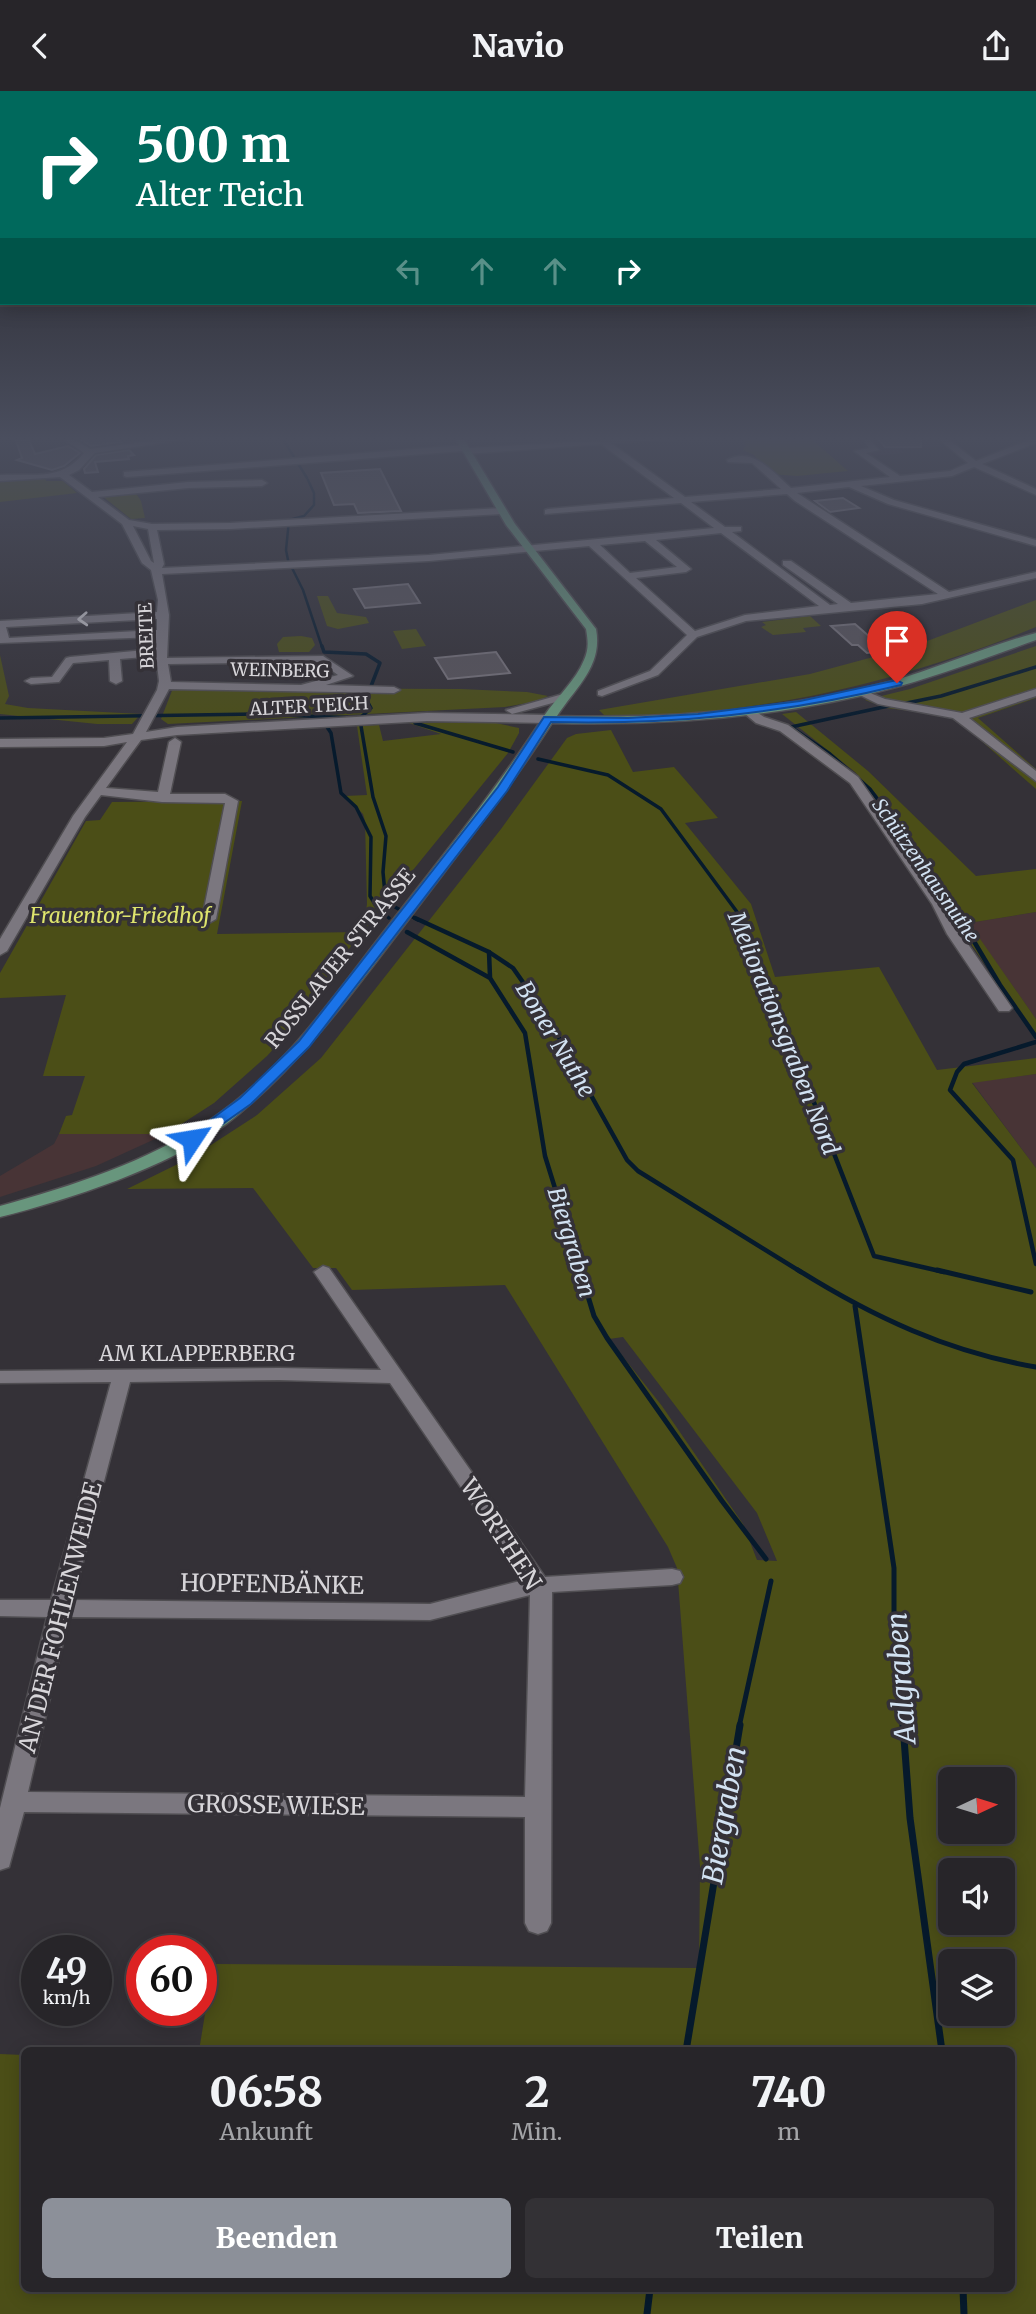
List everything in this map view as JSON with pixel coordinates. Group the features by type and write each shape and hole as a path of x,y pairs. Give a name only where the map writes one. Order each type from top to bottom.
{"main road":[{"name":"ROSSLAUER STRASSE","path":"0,1212 44,1201 109,1178 166,1152 217,1123 262,1087 304,1044 503,789 592,657 593,634 521,540"},
{"name":"ALTER TEICH","path":"548,719 646,720 748,712 860,692 908,680 1036,636"}],"street":[{"name":"BREITE","path":"135,540 147,563 156,570"},
{"name":"BREITE","path":"0,951 79,816 136,738 165,685 161,657 164,615 156,570 159,564 154,540"},
{"path":"156,570 300,565 528,550 632,540"},
{"path":"627,576 686,569 650,540"},
{"path":"737,540 828,608"},
{"path":"753,540 848,606"},
{"path":"863,540 948,596"},
{"path":"593,544 693,635"},
{"path":"602,693 650,675 693,635 764,614 912,603 1036,576"},
{"path":"163,633 4,641 0,625 164,615"},
{"path":"114,657 116,681"},
{"path":"31,681 55,680 70,660 114,657 323,659 346,676 304,687"},
{"name":"WEINBERG","path":"165,685 394,690"},
{"path":"860,692 888,703 961,717 1036,777"},
{"path":"961,717 1036,692"},
{"name":"ALTER TEICH","path":"485,716 563,697"},
{"path":"748,712 760,720 784,728 854,780 939,904 954,934 1003,1008"},
{"name":"ALTER TEICH","path":"0,743 96,742 183,731 373,720 485,716 548,719"},
{"path":"163,797 175,742"},
{"path":"96,791 134,796 225,798 232,801 209,919"},
{"name":"WORTHEN","path":"323,1272 539,1585 542,1599 537,1807 538,1923"},
{"name":"AM KLAPPERBERG","path":"0,1377 279,1374 395,1377"},
{"name":"AN DER FOHLENWEIDE","path":"0,1859 11,1789 122,1376"},
{"name":"HOPFENBÄNKE","path":"0,1608 430,1612 454,1608 506,1591 539,1585 672,1577"},
{"name":"GROSSE WIESE","path":"11,1789 537,1807"}],"shaded area":[{"path":"1036,912 1036,1019 968,923"},
{"path":"1036,1074 1036,1168 972,1082"},
{"path":"59,1134 166,1134 96,1166 0,1197 0,1176 54,1144"}],"green space":[{"path":"317,596 328,596 337,613 366,617 369,623 338,629 327,626"},
{"path":"1036,600 1036,627 932,665 878,680 824,693 714,711 604,715 599,710 810,674 914,646"},
{"path":"810,616 821,626 803,628 806,632 773,635 761,627 766,625 762,622"},
{"path":"416,629 426,646 402,649 393,631"},
{"path":"283,637 312,638 315,645 309,652 279,652 277,644"},
{"path":"1036,646 1036,698 978,718 1036,769 1036,789 953,716 886,708 865,700 910,689"},
{"path":"0,655 9,696 5,704 28,708 141,714 132,724 97,724 0,714"},
{"path":"173,688 461,689 527,692 548,696 538,701 505,707 168,724 161,719"},
{"path":"796,712 868,771 976,876 1036,869 1036,912 969,923 1036,1019 1036,1038 964,934 948,903 877,795 855,772 782,714"},
{"path":"491,722 519,728 508,753 363,931 367,904 365,821 363,814 345,796 367,795 357,726 379,725 383,741 441,734 409,723"},
{"path":"611,730 633,772 674,767 718,818 685,823 751,904 775,977 879,967 937,1070 1036,1058 1036,1074 972,1083 1036,1168 1036,2314 0,2314 0,2054 21,2055 21,2292 1015,2292 1015,2047 200,2047 203,2026 217,2026 217,1964 699,1968 700,1866 677,1568 668,1547 505,1285 352,1290 336,1268 313,1268 253,1188 127,1189 194,1156 257,1115 321,1058 501,829 567,738 576,734","holes":["623,1337 757,1513 777,1561 757,1560 743,1524 662,1406 609,1339"]},
{"name":"Frauentor-Friedhof","path":"242,801 217,934 363,932 331,971 289,1032 267,1056 214,1103 166,1134 59,1134 66,1116 72,1115 85,1076 43,1076 66,995 0,998 0,973 86,821 100,820 112,802"}],"building":[{"path":"408,584 420,603 365,608 354,589"},
{"path":"855,624 886,651 867,653 858,645 852,645 831,626"},
{"path":"496,652 510,673 448,679 435,658"}],"waterway":[{"path":"287,540 288,560 303,590 322,647"},
{"path":"322,646 324,652 366,654 380,663 366,699 371,708 360,718"},
{"name":"Schützenhausnuthe","path":"902,704 941,696 1036,667"},
{"name":"Schützenhausnuthe","path":"893,705 791,727 830,754 870,789 941,886 961,920"},
{"name":"Boner Nuthe","path":"0,718 260,714 355,718"},
{"name":"Boner Nuthe","path":"360,720 373,797 386,836 383,872 385,894 395,907 418,920"},
{"name":"Meliorationsgraben Nord","path":"415,723 513,752"},
{"name":"Biergraben","path":"327,727 331,733 341,793 356,807 371,837 370,896 378,909 389,918"},
{"name":"Meliorationsgraben Nord","path":"538,759 608,775 661,809 743,919"},
{"name":"Boner Nuthe","path":"415,918 489,952"},
{"name":"Schützenhausnuthe","path":"960,918 1000,985 1036,1037"},
{"name":"Meliorationsgraben Nord","path":"743,919 874,1256 944,1272"},
{"name":"Biergraben","path":"407,932 490,978 525,1033 545,1156 581,1272"},
{"name":"Boner Nuthe","path":"489,952 513,968 548,1018 627,1160 638,1171 801,1272"},
{"path":"489,952 490,977"},
{"name":"Schützenhausnuthe","path":"1036,1042 964,1064 957,1072 950,1090 1013,1160 1036,1264"},
{"name":"Biergraben","path":"580,1270 594,1316 607,1338 766,1559"},
{"name":"Boner Nuthe","path":"798,1270 854,1303 912,1331 972,1352 1036,1367"},
{"name":"Meliorationsgraben Nord","path":"937,1270 1031,1292"},
{"name":"Aalgraben","path":"855,1306 894,1568 894,1611 903,1727"},
{"name":"Biergraben","path":"739,1727 771,1581"},
{"name":"Biergraben","path":"687,2047 740,1725"},
{"name":"Aalgraben","path":"903,1725 910,1818 941,2047"},
{"name":"Biergraben","path":"647,2314 650,2292"},
{"name":"Aalgraben","path":"963,2292 964,2314"}],"route":[{"path":"192,1139 246,1101 304,1044 503,789 548,719 662,720 748,712 897,683"}]}
